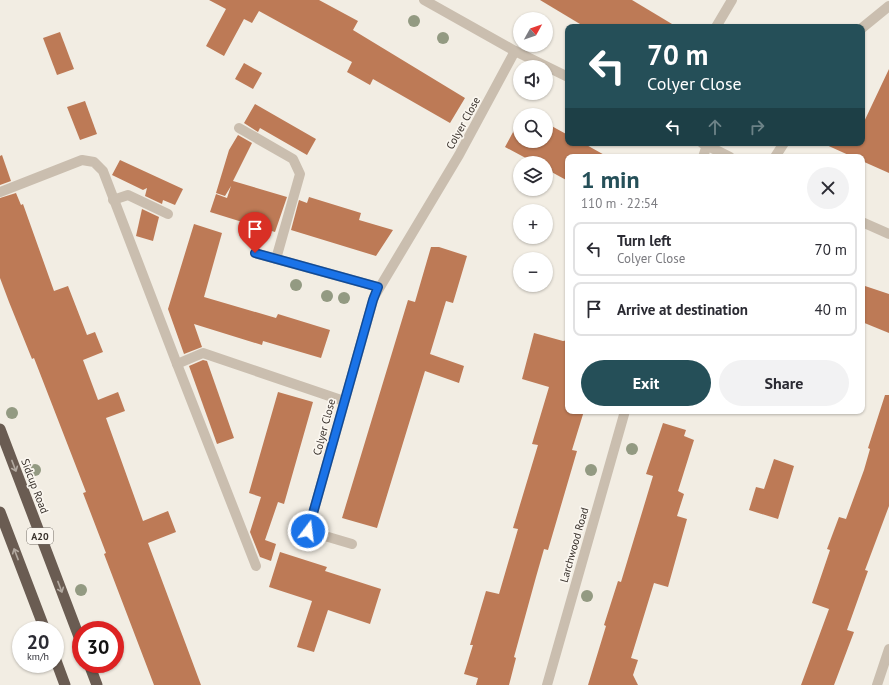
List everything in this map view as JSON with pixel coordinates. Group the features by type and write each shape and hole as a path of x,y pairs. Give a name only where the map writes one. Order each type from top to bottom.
{"highway":[{"name":"Sidcup Road","path":"0,429 73,621"},
{"name":"A20","path":"0,512 42,621"},
{"path":"61,673 65,685"},
{"path":"93,673 97,685"}],"street":[{"path":"424,0 513,49"},
{"path":"718,24 732,0"},
{"path":"865,26 889,6"},
{"name":"Colyer Close","path":"352,544 308,531 373,300 378,287 459,155 515,52"},
{"path":"518,52 565,76"},
{"path":"239,128 293,159 300,174 276,259"},
{"path":"709,146 724,154"},
{"path":"0,192 82,160 94,162 103,171 256,566"},
{"path":"114,200 128,195 168,214"},
{"path":"865,223 889,234"},
{"path":"255,253 378,287"},
{"path":"177,364 203,353 344,400"},
{"name":"Larchwood Road","path":"547,685 624,414"},
{"path":"877,685 889,649"}],"building":[{"path":"209,0 319,0 358,21 353,30 465,98 450,123 373,79 370,85 347,72 352,62 259,11 252,23 244,19 224,56 206,46 226,9"},
{"path":"540,0 632,0 672,24 580,24"},
{"path":"60,32 74,69 57,75 43,38"},
{"path":"244,63 262,73 253,89 235,79"},
{"path":"889,69 889,173 865,162 865,154 846,154 829,146 865,146 865,120"},
{"path":"85,101 97,134 80,140 67,107"},
{"path":"255,104 316,139 307,155 260,128 258,132 244,123"},
{"path":"553,127 565,133 565,146 588,146 603,154 565,154 565,179 553,173 553,156 522,156 505,147 513,132 513,148 553,148"},
{"path":"238,135 252,143 233,181 287,197 275,232 210,212 216,194 227,198 231,186 225,196 216,193 229,150"},
{"path":"2,155 11,181 0,185 0,156"},
{"path":"120,160 183,189 175,205 163,200 162,204 145,196 147,188 143,190 112,175"},
{"path":"16,193 21,205 23,204 54,291 68,286 87,335 95,332 103,352 83,360 98,400 118,392 125,411 106,418 143,521 168,511 176,532 148,543 201,685 154,685 104,554 106,553 83,493 86,492 34,358 32,359 9,302 0,278 0,198"},
{"path":"309,197 361,213 359,220 393,230 376,256 291,230 299,200 307,203"},
{"path":"142,209 159,217 153,241 136,236"},
{"path":"194,224 222,233 204,297 276,318 278,314 330,330 321,358 263,341 262,345 194,324 202,347 184,354 168,309"},
{"path":"431,247 439,247 467,256 453,303 446,301 430,354 464,366 459,383 425,371 377,528 342,518 408,300 415,302"},
{"path":"865,286 889,294 889,333 865,323"},
{"path":"534,333 565,341 565,414 583,414 572,450 577,451 548,550 544,549 514,657 516,658 509,685 476,685 478,678 464,674 473,645 470,645 486,591 499,594 518,529 513,528 538,445 532,444 549,387 522,379"},
{"path":"203,360 207,361 234,438 217,444 189,366"},
{"path":"278,392 313,402 284,504 278,502 265,540 276,544 271,561 260,557 250,532 261,497 249,493"},
{"path":"885,395 889,395 889,506 865,570 868,571 847,630 854,632 834,685 801,685 829,609 812,603 830,550 827,549 839,517 846,519 864,470 870,449 868,448"},
{"path":"663,423 686,430 684,436 694,440 678,491 684,494 677,516 687,519 668,587 654,583 631,658 638,660 633,675 638,685 588,685 606,626 604,625 618,581 621,582 653,476 646,474"},
{"path":"774,459 794,466 778,519 749,510 756,487 764,489"},
{"path":"280,552 327,567 325,571 381,589 370,624 328,610 314,652 297,647 312,601 269,587"}],"route":[{"path":"255,253 378,287 344,400 308,531"}]}
